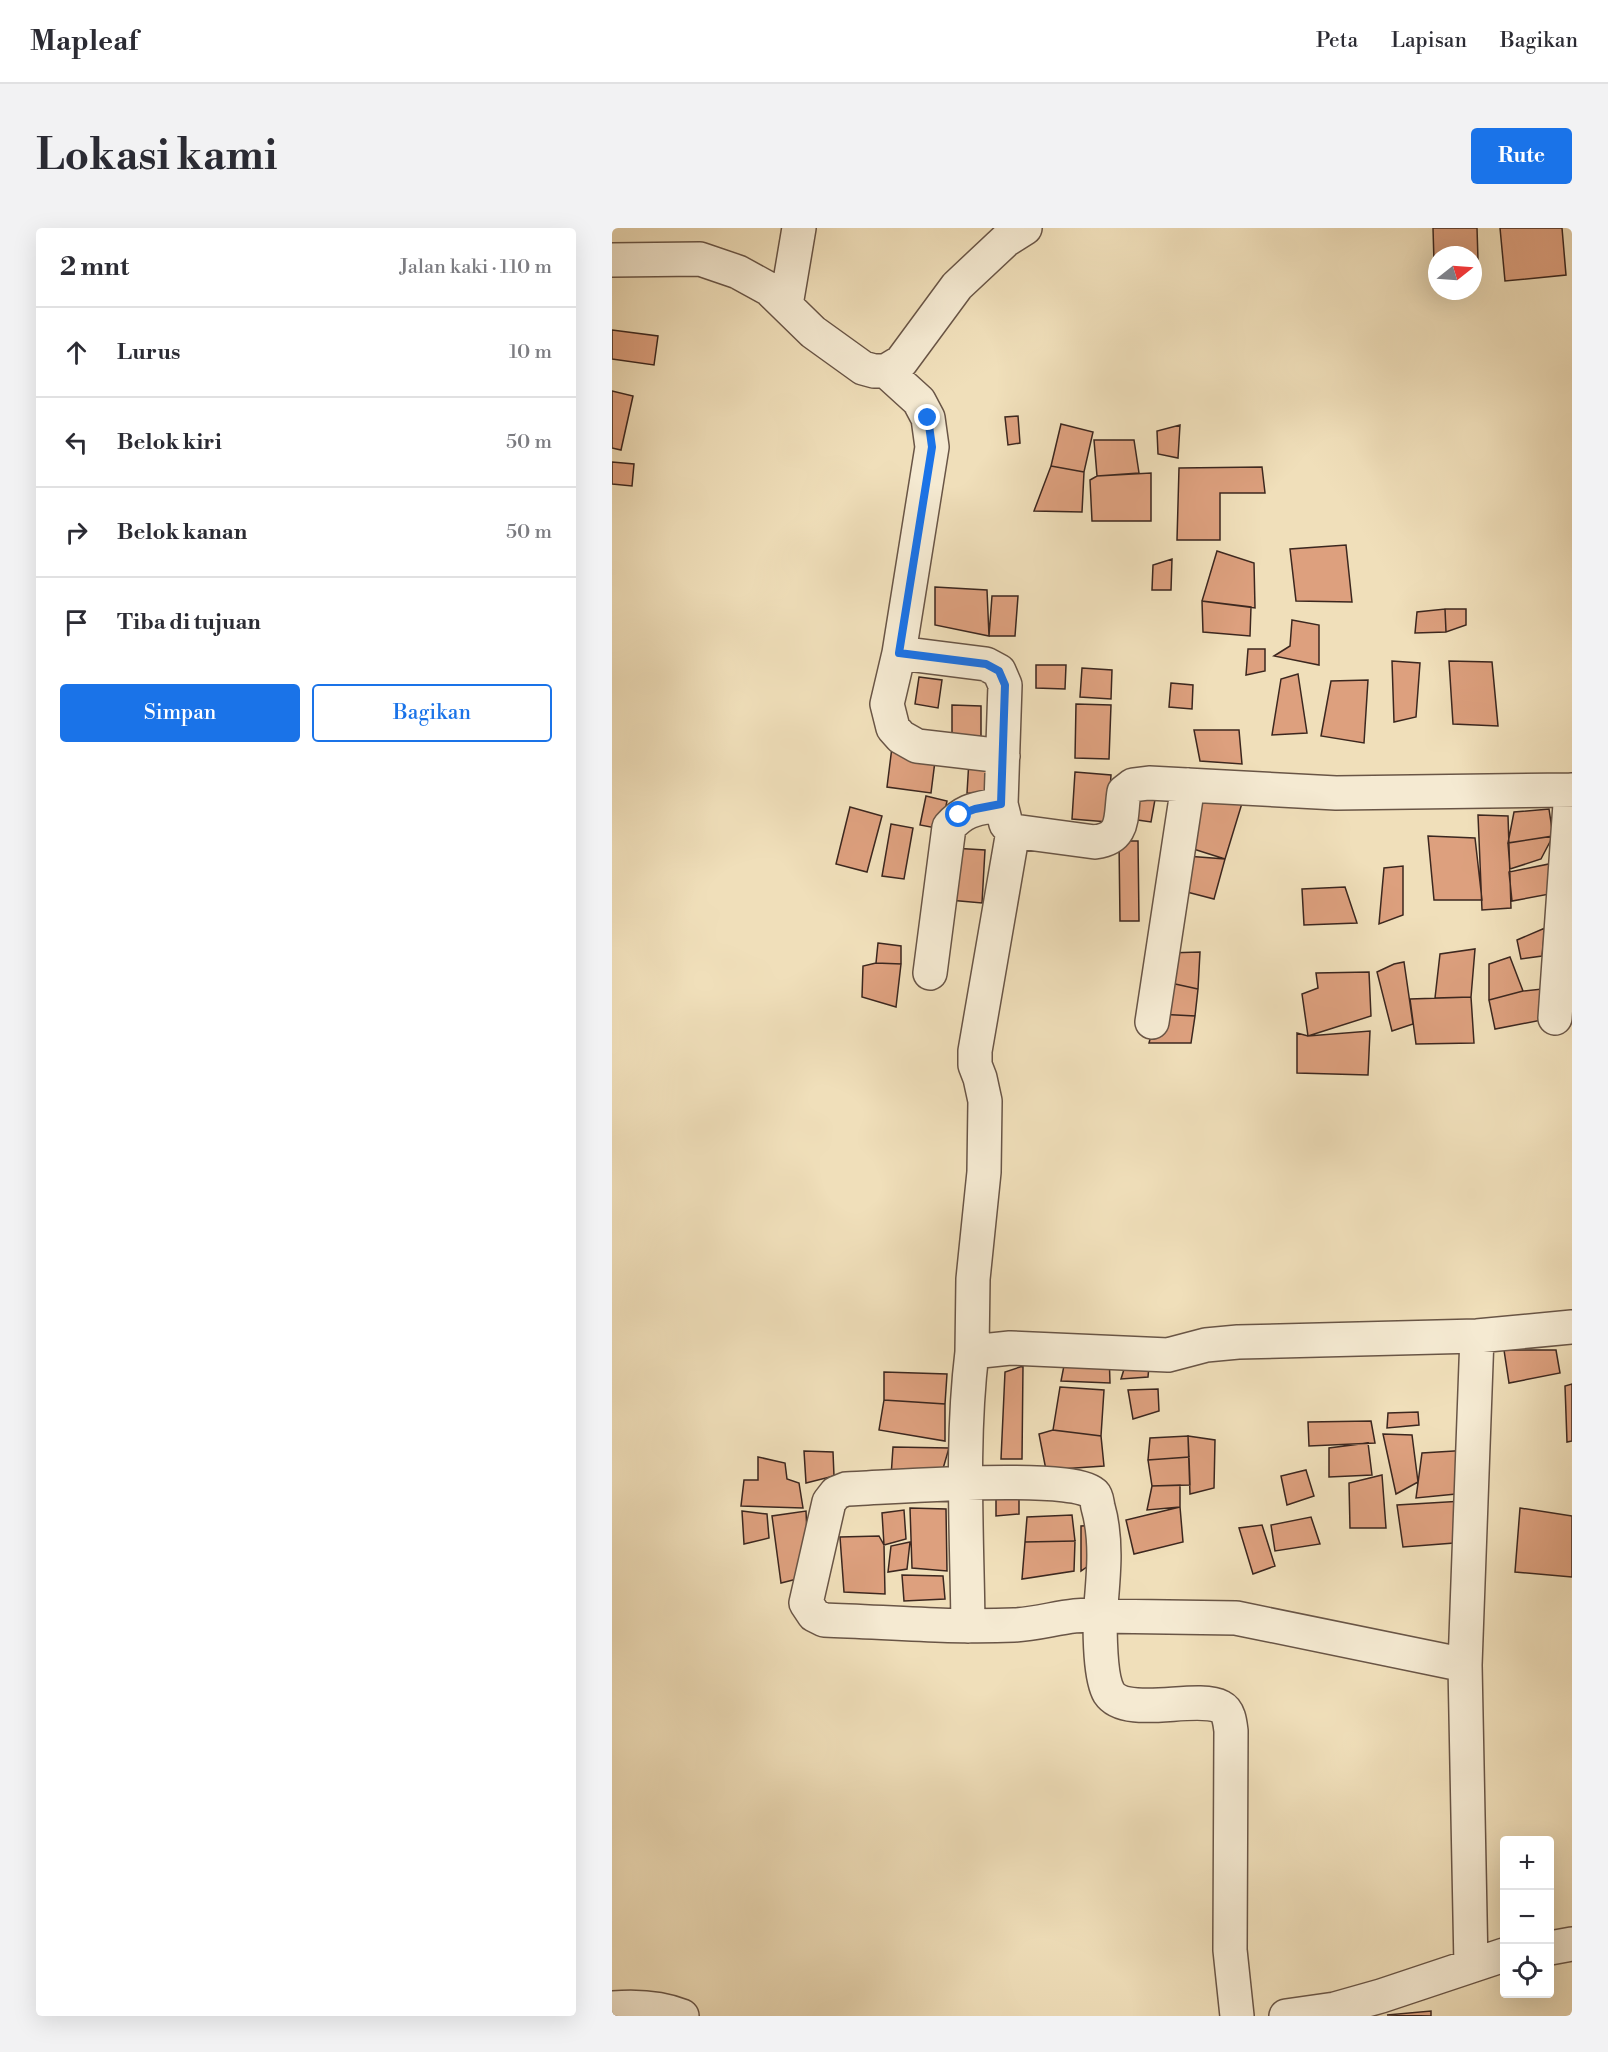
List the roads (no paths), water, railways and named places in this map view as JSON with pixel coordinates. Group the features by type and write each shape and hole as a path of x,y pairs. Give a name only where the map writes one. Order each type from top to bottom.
{"street":[{"path":"786,305 799,228"},
{"path":"612,260 700,259 738,272 769,289 813,332 863,368 886,371 901,362 957,286 1006,240 1025,228"},
{"path":"886,371 919,401 928,418 932,447 899,653 887,704 893,728 901,737 917,746 1003,756"},
{"path":"899,653 986,664 999,671 1005,685 1003,756 1007,818 975,1051 975,1065 985,1101 984,1172 973,1279 972,1352 968,1386 966,1484 968,1626"},
{"path":"930,973 949,827 959,815 975,809 1095,842 1106,841 1116,834 1121,819 1124,792 1133,785 1149,783 1336,793 1572,790 1556,1018"},
{"path":"1152,1022 1188,785"},
{"path":"972,1352 1010,1348 1168,1355 1206,1345 1238,1342 1477,1336 1572,1327"},
{"path":"1471,1966 1465,1665 1477,1336"},
{"path":"1237,2016 1230,1950 1230,1720 1221,1707 1206,1704 1146,1706 1119,1703 1109,1693 1100,1649 1100,1616 1105,1554 1100,1513 1095,1495 1087,1489 1046,1482 966,1484 846,1489 836,1493 829,1502 806,1604 814,1615 824,1620 968,1626 1015,1625 1083,1614 1100,1616 1236,1618 1465,1665"},
{"path":"1554,1947 1572,1944"},
{"path":"1286,2016 1335,2009 1500,1956"},
{"path":"612,2008 630,2006 669,2011 682,2016"}]}
